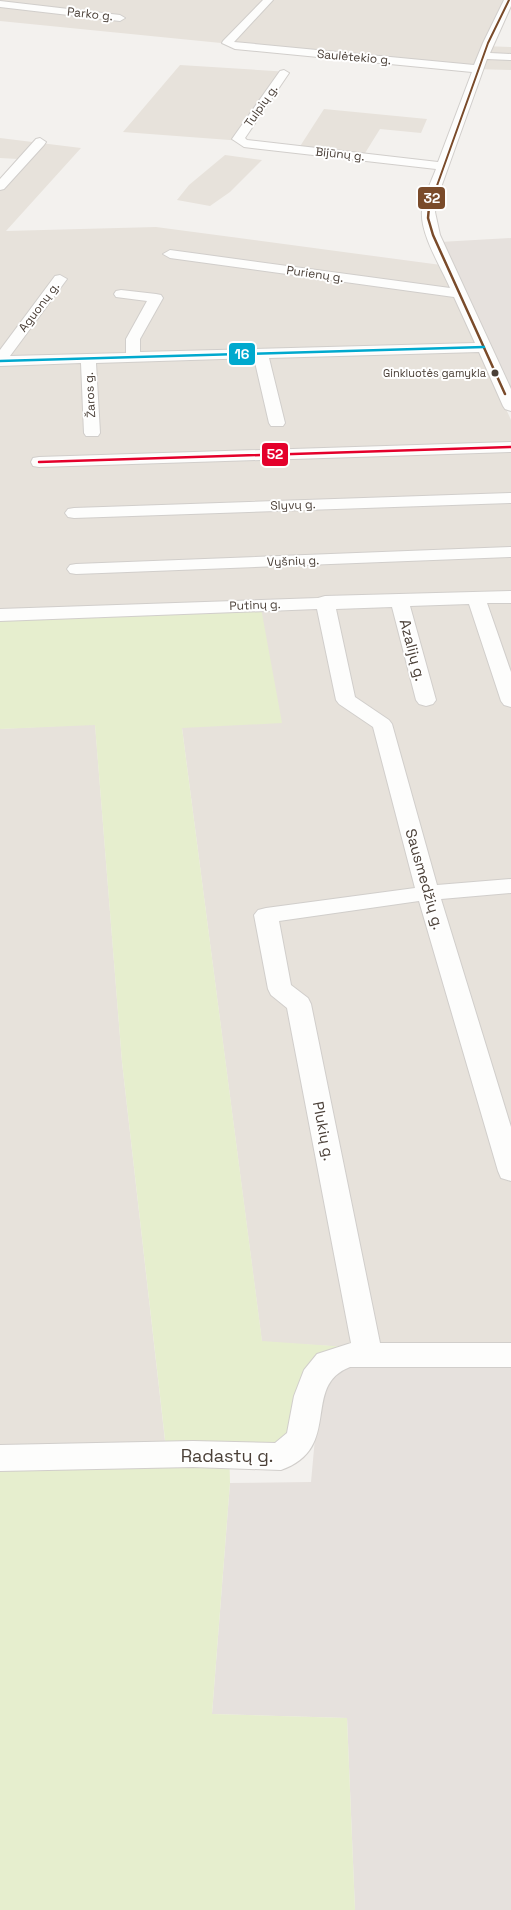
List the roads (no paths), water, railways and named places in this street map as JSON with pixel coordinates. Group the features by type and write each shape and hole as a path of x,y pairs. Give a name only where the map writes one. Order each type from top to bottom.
{"street":[{"path":"0,4 4,0"},
{"name":"Saulėtekio g.","path":"268,0 226,43 229,45 478,69"},
{"path":"509,0 478,69 442,166 427,215 434,238 511,406"},
{"name":"Parko g.","path":"0,4 120,18"},
{"path":"483,56 511,57"},
{"name":"Tulpių g.","path":"238,139 284,73"},
{"name":"Bijūnų g.","path":"238,139 244,143 442,166"},
{"path":"0,186 40,142"},
{"name":"Purienų g.","path":"170,254 460,294"},
{"name":"Aguonų g.","path":"0,360 60,279"},
{"path":"121,294 156,298 133,339 133,357"},
{"path":"0,360 484,347"},
{"path":"260,353 277,423"},
{"name":"Žaros g.","path":"88,358 92,433"},
{"path":"39,462 511,447"},
{"name":"Slyvų g.","path":"74,513 511,498"},
{"name":"Vyšnių g.","path":"76,569 511,552"},
{"name":"Putinų g.","path":"0,615 326,602 511,597"},
{"path":"476,598 511,701"},
{"name":"Azalijų g.","path":"399,600 426,700"},
{"name":"Sausmedžių g.","path":"326,602 346,700 382,724 428,893 511,1171"},
{"path":"428,893 511,886"},
{"name":"Plukių g.","path":"368,1356 299,1004 280,989 266,915 428,893"},
{"name":"Radastų g.","path":"0,1458 193,1454 281,1457 301,1440 309,1396 315,1379 328,1363 349,1355 511,1354"}],"place":[{"name":"Ginkluotės gamykla","path":"495,373"}]}
